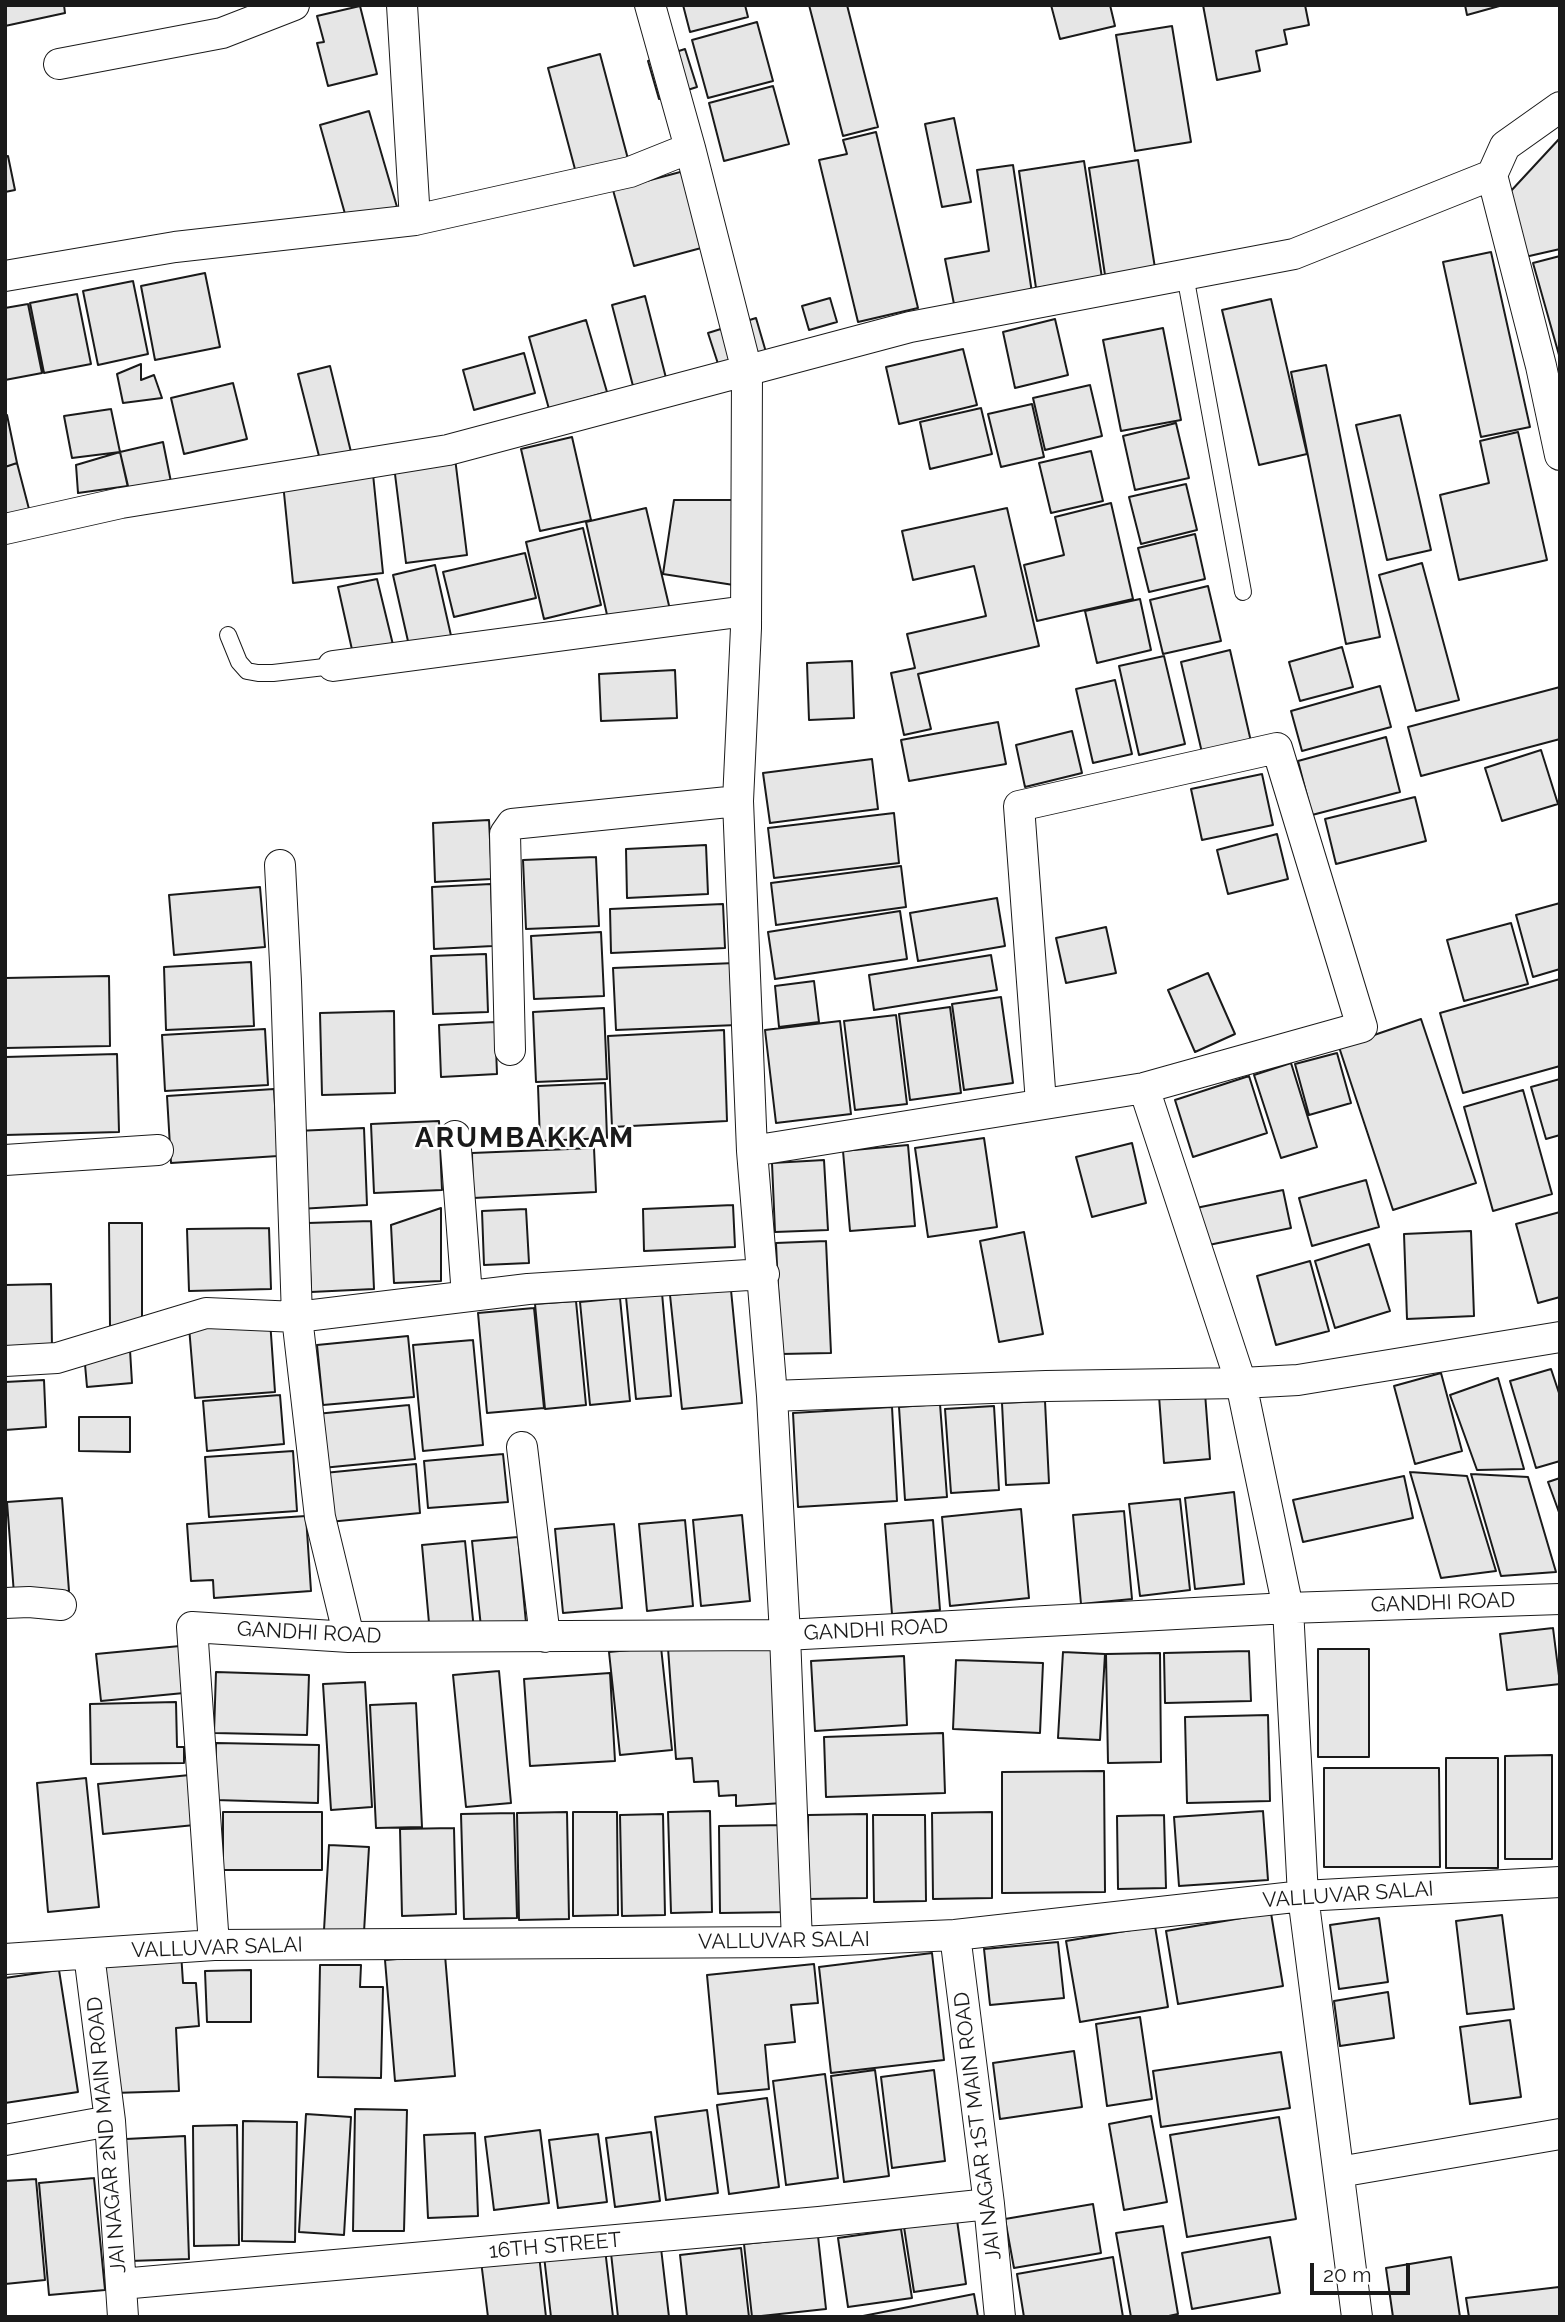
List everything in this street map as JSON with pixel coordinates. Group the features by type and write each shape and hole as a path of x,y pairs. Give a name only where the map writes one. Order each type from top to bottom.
{"street":[{"path":"59,64 222,33 294,5"},
{"path":"402,5 415,220"},
{"path":"650,5 747,371 746,611 738,801 752,1150 772,1396 797,1942"},
{"path":"1560,107 1505,146 1492,175 1550,364 1560,455"},
{"path":"5,276 175,247 415,220 630,172 690,148"},
{"path":"5,529 121,503 448,450 910,327 1294,254 1492,175"},
{"path":"333,666 746,611"},
{"path":"752,1150 1144,1087 1362,1027 1277,748 1019,806 1041,1103"},
{"path":"510,1050 505,834 512,824 738,801"},
{"path":"279,865 287,1009 297,1317 320,1517 349,1637"},
{"path":"1144,1087 1241,1383 1288,1608 1303,1896 1357,2317"},
{"path":"455,1136 467,1296"},
{"path":"5,1160 158,1150"},
{"path":"5,1361 57,1359 206,1313 297,1317 528,1289 764,1274"},
{"path":"772,1396 1298,1380 1560,1337"},
{"path":"522,1447 545,1637"},
{"name":"GANDHI ROAD","path":"214,1945 192,1628 349,1637 785,1635 1288,1608 1560,1599"},
{"path":"5,1603 61,1605"},
{"name":"VALLUVAR SALAI","path":"5,1959 214,1945 797,1942 954,1935 1303,1896 1560,1882"},
{"name":"JAI NAGAR 1ST MAIN ROAD","path":"954,1935 989,2204 1000,2317"},
{"name":"JAI NAGAR 2ND MAIN ROAD","path":"89,1954 110,2121 123,2317"},
{"path":"5,2140 110,2121"},
{"path":"1339,2172 1560,2134"},
{"name":"16TH STREET","path":"121,2284 819,2222 989,2204"}],"lane":[{"path":"1185,275 1243,592"},
{"path":"228,635 239,662 247,671 266,673 333,666"}],"building":[{"path":"5,5 64,5 65,13 5,26"},
{"path":"683,5 745,5 748,17 690,32"},
{"path":"809,5 847,5 878,127 843,136"},
{"path":"1051,5 1110,5 1115,26 1060,39"},
{"path":"1203,5 1305,5 1309,25 1284,30 1287,44 1256,51 1260,71 1217,80"},
{"path":"1465,5 1503,5 1467,15"},
{"path":"360,6 377,74 328,86 317,43 324,42 317,16"},
{"path":"757,22 773,81 708,98 692,40"},
{"path":"1172,26 1191,142 1135,151 1116,35"},
{"path":"685,49 697,87 659,99 648,61"},
{"path":"600,54 628,159 576,173 548,68"},
{"path":"773,86 789,144 724,161 709,103"},
{"path":"369,111 397,207 347,221 320,125"},
{"path":"954,118 971,202 942,207 925,124"},
{"path":"876,132 918,308 858,322 819,160 847,154 843,140"},
{"path":"1560,138 1560,249 1525,257 1510,192"},
{"path":"8,156 15,190 5,192 5,157"},
{"path":"1138,160 1155,268 1105,275 1089,168"},
{"path":"1084,161 1102,278 1036,288 1019,171"},
{"path":"1013,165 1032,293 955,309 945,259 989,251 977,170"},
{"path":"684,171 705,247 634,266 613,190"},
{"path":"1491,252 1530,427 1481,437 1443,262"},
{"path":"1560,256 1560,355 1559,355 1533,263"},
{"path":"205,273 220,347 155,360 141,286"},
{"path":"133,281 148,354 98,365 83,291"},
{"path":"77,294 91,364 44,373 30,303"},
{"path":"645,296 666,378 633,386 612,305"},
{"path":"830,298 837,322 809,330 802,306"},
{"path":"1271,299 1307,454 1259,465 1222,310"},
{"path":"28,304 42,373 5,380 5,308"},
{"path":"756,318 768,359 721,373 708,333"},
{"path":"1055,319 1068,375 1015,388 1003,332"},
{"path":"586,320 607,392 549,409 529,337"},
{"path":"1163,328 1181,420 1121,431 1103,340"},
{"path":"963,349 977,405 899,424 886,367"},
{"path":"524,353 535,393 474,410 463,370"},
{"path":"141,364 141,380 154,375 162,398 123,403 117,374"},
{"path":"1326,365 1380,637 1346,644 1291,372"},
{"path":"330,366 351,452 320,460 298,374"},
{"path":"233,383 247,439 184,454 171,398"},
{"path":"1090,385 1102,436 1045,450 1033,398"},
{"path":"1032,404 1044,457 1001,467 988,414"},
{"path":"981,408 992,454 930,469 920,422"},
{"path":"111,409 120,452 72,458 64,416"},
{"path":"7,415 17,463 5,467 5,416"},
{"path":"1400,415 1431,550 1387,560 1356,425"},
{"path":"1176,423 1189,478 1135,490 1123,436"},
{"path":"1518,432 1547,560 1459,580 1440,495 1489,483 1480,441"},
{"path":"572,437 591,520 540,531 521,449"},
{"path":"163,442 173,492 131,501 120,452"},
{"path":"1091,451 1103,501 1051,513 1039,463"},
{"path":"120,452 128,486 78,493 76,465"},
{"path":"455,458 467,555 406,563 394,466"},
{"path":"17,463 29,509 5,516 5,467"},
{"path":"373,474 383,573 293,583 283,483"},
{"path":"1186,484 1197,530 1141,544 1129,497"},
{"path":"674,500 740,500 740,586 663,574"},
{"path":"1111,503 1133,599 1037,621 1024,565 1064,555 1055,517"},
{"path":"646,508 671,614 610,628 586,522"},
{"path":"1007,508 1039,646 918,674 931,729 904,735 891,673 915,668 907,634 986,616 974,566 913,580 902,531"},
{"path":"583,528 601,605 544,619 526,542"},
{"path":"1195,534 1205,579 1149,592 1138,548"},
{"path":"525,553 536,598 454,617 443,572"},
{"path":"1422,563 1459,700 1416,711 1379,575"},
{"path":"435,565 452,640 410,650 393,575"},
{"path":"377,579 395,653 355,663 338,587"},
{"path":"1208,586 1221,641 1163,654 1150,600"},
{"path":"1140,599 1151,650 1097,663 1085,611"},
{"path":"1342,647 1353,687 1300,701 1289,662"},
{"path":"1230,650 1252,746 1203,757 1181,662"},
{"path":"1164,656 1185,744 1139,755 1119,666"},
{"path":"852,661 854,718 809,720 807,663"},
{"path":"675,670 677,718 601,721 599,674"},
{"path":"1115,680 1132,754 1093,763 1076,689"},
{"path":"1380,686 1391,727 1302,751 1291,711"},
{"path":"1560,687 1560,739 1421,776 1408,727"},
{"path":"998,722 1006,764 909,781 901,740"},
{"path":"1072,731 1082,773 1025,787 1016,745"},
{"path":"1386,737 1400,792 1312,815 1298,761"},
{"path":"1541,750 1558,804 1502,821 1485,768"},
{"path":"872,759 878,809 770,823 763,773"},
{"path":"1262,774 1273,825 1202,840 1191,789"},
{"path":"1415,797 1426,841 1336,864 1325,819"},
{"path":"894,813 899,863 774,878 768,828"},
{"path":"489,820 492,879 435,882 433,823"},
{"path":"1277,834 1288,879 1228,894 1217,850"},
{"path":"706,845 708,894 627,898 626,849"},
{"path":"596,857 599,926 526,929 523,860"},
{"path":"901,866 906,907 776,925 771,883"},
{"path":"491,884 493,946 434,949 432,887"},
{"path":"260,887 265,947 174,955 169,895"},
{"path":"997,898 1005,946 918,961 910,913"},
{"path":"1560,903 1560,969 1533,977 1516,915"},
{"path":"723,904 725,948 611,953 610,909"},
{"path":"900,911 907,959 775,979 768,932"},
{"path":"1511,923 1528,984 1464,1001 1447,940"},
{"path":"1106,927 1116,973 1066,983 1056,938"},
{"path":"601,932 604,996 534,999 531,936"},
{"path":"486,954 488,1012 433,1014 431,956"},
{"path":"991,955 997,990 874,1010 869,975"},
{"path":"251,962 254,1026 166,1030 164,967"},
{"path":"735,963 737,1025 616,1030 613,968"},
{"path":"1208,973 1235,1034 1195,1052 1168,990"},
{"path":"109,976 110,1046 5,1048 5,978"},
{"path":"1560,979 1560,1066 1463,1093 1440,1013"},
{"path":"814,981 819,1022 779,1027 775,986"},
{"path":"1001,997 1013,1083 964,1090 952,1004"},
{"path":"950,1007 961,1093 910,1100 899,1014"},
{"path":"604,1008 607,1079 536,1082 533,1012"},
{"path":"394,1011 395,1093 322,1095 320,1013"},
{"path":"896,1015 907,1104 855,1110 844,1021"},
{"path":"1421,1019 1476,1183 1393,1210 1339,1047"},
{"path":"840,1021 851,1114 776,1123 765,1030"},
{"path":"495,1022 497,1074 441,1077 439,1025"},
{"path":"265,1029 268,1085 165,1091 162,1035"},
{"path":"724,1030 727,1121 612,1127 608,1036"},
{"path":"1337,1053 1351,1103 1309,1115 1295,1064"},
{"path":"117,1054 119,1132 5,1135 5,1057"},
{"path":"1291,1063 1317,1147 1281,1158 1254,1075"},
{"path":"1249,1076 1267,1133 1193,1157 1175,1100"},
{"path":"1560,1079 1560,1135 1546,1139 1531,1087"},
{"path":"605,1083 607,1138 540,1141 538,1086"},
{"path":"274,1089 278,1156 171,1163 167,1096"},
{"path":"1523,1090 1552,1194 1493,1211 1464,1107"},
{"path":"439,1121 442,1190 374,1193 371,1124"},
{"path":"364,1128 367,1205 299,1209 296,1131"},
{"path":"984,1138 997,1227 928,1237 915,1148"},
{"path":"1132,1143 1146,1203 1092,1217 1076,1157"},
{"path":"908,1145 915,1226 850,1231 843,1151"},
{"path":"594,1148 596,1192 473,1198 472,1153"},
{"path":"824,1160 828,1230 775,1232 772,1163"},
{"path":"1366,1180 1379,1227 1312,1246 1299,1198"},
{"path":"1283,1190 1291,1228 1204,1246 1196,1208"},
{"path":"733,1205 735,1247 644,1251 643,1209"},
{"path":"441,1208 441,1281 394,1283 391,1225"},
{"path":"526,1209 529,1263 484,1265 482,1211"},
{"path":"1560,1212 1560,1297 1538,1303 1516,1224"},
{"path":"371,1221 374,1289 311,1292 308,1223"},
{"path":"109,1223 142,1223 142,1325 110,1326"},
{"path":"269,1228 271,1289 189,1291 187,1229"},
{"path":"1471,1231 1474,1316 1407,1319 1404,1234"},
{"path":"1024,1232 1043,1334 999,1342 980,1241"},
{"path":"826,1241 831,1353 781,1354 776,1243"},
{"path":"1369,1244 1390,1311 1335,1328 1315,1261"},
{"path":"1310,1261 1329,1331 1276,1345 1257,1276"},
{"path":"51,1284 52,1347 5,1348 5,1285"},
{"path":"731,1290 742,1403 682,1409 670,1295"},
{"path":"662,1293 671,1396 636,1399 626,1297"},
{"path":"620,1298 630,1401 590,1405 580,1302"},
{"path":"576,1301 586,1405 545,1409 535,1304"},
{"path":"534,1308 544,1408 487,1413 478,1313"},
{"path":"270,1320 275,1392 195,1398 189,1327"},
{"path":"408,1336 414,1397 323,1405 317,1345"},
{"path":"473,1340 483,1445 423,1451 413,1345"},
{"path":"130,1350 132,1383 87,1387 84,1353"},
{"path":"1551,1369 1560,1396 1560,1461 1536,1468 1510,1381"},
{"path":"1441,1373 1462,1451 1415,1464 1394,1386"},
{"path":"1498,1378 1524,1469 1477,1470 1450,1395"},
{"path":"44,1380 46,1427 5,1430 5,1382"},
{"path":"1205,1393 1210,1459 1164,1463 1159,1396"},
{"path":"280,1395 284,1444 207,1451 203,1401"},
{"path":"1045,1401 1049,1483 1006,1485 1002,1403"},
{"path":"940,1404 947,1497 905,1500 899,1407"},
{"path":"409,1405 415,1459 322,1468 316,1414"},
{"path":"994,1406 999,1490 951,1493 945,1409"},
{"path":"892,1407 897,1501 798,1507 793,1413"},
{"path":"79,1417 130,1417 130,1452 79,1451"},
{"path":"293,1451 297,1511 209,1517 205,1457"},
{"path":"503,1454 508,1502 428,1508 424,1461"},
{"path":"416,1464 420,1513 329,1522 324,1473"},
{"path":"1410,1472 1467,1476 1496,1571 1441,1578"},
{"path":"1471,1474 1528,1477 1556,1572 1501,1576"},
{"path":"1404,1476 1413,1518 1303,1542 1293,1500"},
{"path":"1560,1478 1560,1515 1548,1482"},
{"path":"1234,1492 1244,1584 1195,1589 1185,1498"},
{"path":"62,1498 69,1591 14,1594 7,1502"},
{"path":"1180,1499 1190,1590 1140,1596 1129,1504"},
{"path":"1021,1509 1029,1598 950,1606 942,1517"},
{"path":"1124,1511 1132,1599 1081,1604 1073,1515"},
{"path":"742,1515 750,1601 701,1606 693,1520"},
{"path":"306,1516 311,1591 214,1598 213,1580 191,1581 187,1524"},
{"path":"685,1520 693,1606 647,1611 639,1524"},
{"path":"933,1520 940,1610 892,1614 885,1524"},
{"path":"614,1524 622,1608 563,1613 555,1529"},
{"path":"518,1537 526,1623 481,1627 472,1541"},
{"path":"465,1541 474,1630 430,1634 422,1545"},
{"path":"1553,1628 1560,1684 1507,1690 1500,1634"},
{"path":"772,1640 783,1803 736,1806 736,1795 719,1796 718,1781 694,1782 692,1758 676,1759 668,1648"},
{"path":"180,1646 184,1693 101,1701 96,1654"},
{"path":"661,1647 672,1750 620,1755 609,1652"},
{"path":"1318,1649 1369,1649 1369,1757 1318,1757"},
{"path":"1249,1651 1251,1701 1165,1703 1164,1653"},
{"path":"1063,1652 1105,1654 1100,1740 1058,1738"},
{"path":"1160,1653 1161,1762 1108,1763 1106,1654"},
{"path":"904,1656 907,1725 815,1731 811,1661"},
{"path":"956,1660 1043,1663 1040,1733 953,1729"},
{"path":"499,1671 511,1803 466,1807 453,1675"},
{"path":"216,1672 309,1675 307,1735 214,1733"},
{"path":"610,1673 615,1761 530,1766 524,1679"},
{"path":"365,1682 372,1807 331,1810 323,1684"},
{"path":"176,1702 177,1747 184,1747 184,1763 91,1764 90,1704"},
{"path":"416,1703 422,1827 376,1828 370,1705"},
{"path":"1268,1715 1270,1801 1187,1803 1185,1717"},
{"path":"943,1733 945,1793 826,1797 824,1737"},
{"path":"216,1743 319,1745 318,1803 215,1800"},
{"path":"1552,1755 1552,1859 1505,1859 1505,1756"},
{"path":"1446,1758 1498,1758 1498,1868 1446,1868"},
{"path":"1324,1768 1439,1768 1440,1867 1324,1867"},
{"path":"1104,1771 1105,1892 1002,1893 1002,1772"},
{"path":"200,1774 205,1824 103,1834 98,1784"},
{"path":"86,1778 99,1907 48,1912 37,1783"},
{"path":"710,1811 712,1912 671,1913 668,1812"},
{"path":"1263,1811 1268,1880 1179,1886 1174,1817"},
{"path":"223,1812 322,1812 322,1870 223,1870"},
{"path":"567,1812 569,1919 519,1920 517,1813"},
{"path":"573,1812 617,1812 618,1915 573,1916"},
{"path":"992,1812 992,1898 933,1899 932,1813"},
{"path":"514,1813 517,1918 464,1919 461,1814"},
{"path":"663,1814 665,1915 622,1916 620,1815"},
{"path":"867,1814 867,1898 808,1899 808,1815"},
{"path":"873,1815 925,1815 926,1901 874,1902"},
{"path":"1164,1815 1166,1888 1118,1889 1117,1816"},
{"path":"786,1825 788,1912 720,1913 719,1826"},
{"path":"454,1828 456,1914 402,1916 400,1829"},
{"path":"329,1845 369,1847 364,1932 324,1930"},
{"path":"1271,1913 1283,1986 1178,2004 1166,1931"},
{"path":"1502,1915 1514,2009 1467,2014 1456,1921"},
{"path":"1379,1918 1388,1982 1339,1989 1330,1925"},
{"path":"1155,1926 1168,2007 1080,2022 1066,1941"},
{"path":"1058,1942 1064,1998 990,2005 984,1949"},
{"path":"181,1952 183,1983 196,1983 199,2026 176,2028 179,2091 113,2093 104,1956"},
{"path":"932,1953 944,2060 831,2073 819,1967"},
{"path":"445,1955 455,2076 395,2081 385,1960"},
{"path":"814,1964 818,2003 791,2005 795,2042 765,2045 769,2089 718,2094 707,1975"},
{"path":"320,1965 361,1965 360,1987 383,1987 381,2078 318,2077"},
{"path":"59,1970 78,2092 5,2103 5,1978"},
{"path":"251,1970 251,2022 207,2022 205,1971"},
{"path":"1388,1992 1394,2038 1340,2046 1334,2001"},
{"path":"1140,2017 1152,2099 1107,2106 1096,2024"},
{"path":"1510,2020 1521,2097 1470,2104 1460,2027"},
{"path":"1074,2051 1082,2107 1000,2119 993,2063"},
{"path":"1281,2052 1290,2108 1161,2127 1153,2071"},
{"path":"875,2070 889,2176 844,2182 831,2076"},
{"path":"934,2070 945,2161 892,2168 881,2077"},
{"path":"825,2074 838,2178 786,2185 773,2081"},
{"path":"767,2098 779,2187 729,2194 717,2105"},
{"path":"355,2109 407,2110 404,2231 353,2231"},
{"path":"707,2110 718,2193 666,2200 655,2117"},
{"path":"306,2114 351,2117 344,2235 299,2232"},
{"path":"1151,2116 1167,2202 1124,2210 1109,2124"},
{"path":"1279,2117 1296,2219 1187,2237 1170,2135"},
{"path":"243,2121 297,2122 295,2242 242,2241"},
{"path":"237,2125 239,2245 194,2246 193,2126"},
{"path":"540,2130 549,2203 494,2210 485,2137"},
{"path":"651,2132 660,2201 615,2207 606,2138"},
{"path":"475,2133 478,2216 428,2218 424,2135"},
{"path":"598,2134 607,2202 558,2208 549,2140"},
{"path":"185,2136 189,2259 130,2261 126,2139"},
{"path":"94,2178 105,2290 49,2295 39,2183"},
{"path":"36,2179 45,2280 5,2284 5,2181"},
{"path":"1093,2204 1101,2253 1014,2268 1005,2219"},
{"path":"957,2220 966,2284 914,2292 904,2227"},
{"path":"1163,2226 1178,2314 1164,2317 1131,2317 1116,2233"},
{"path":"901,2229 912,2298 848,2307 838,2238"},
{"path":"818,2236 826,2309 752,2317 744,2244"},
{"path":"1270,2237 1280,2293 1192,2309 1182,2253"},
{"path":"661,2248 669,2317 618,2317 611,2253"},
{"path":"741,2248 749,2317 687,2317 680,2255"},
{"path":"605,2249 613,2317 551,2317 544,2256"},
{"path":"539,2255 546,2317 488,2317 481,2261"},
{"path":"1113,2257 1123,2317 1024,2317 1017,2274"},
{"path":"1451,2257 1460,2317 1393,2317 1386,2268"},
{"path":"1559,2287 1560,2317 1469,2317 1466,2298"},
{"path":"974,2294 978,2317 858,2317"}],"district":[{"name":"ARUMBAKKAM","path":"525,1139"}]}
